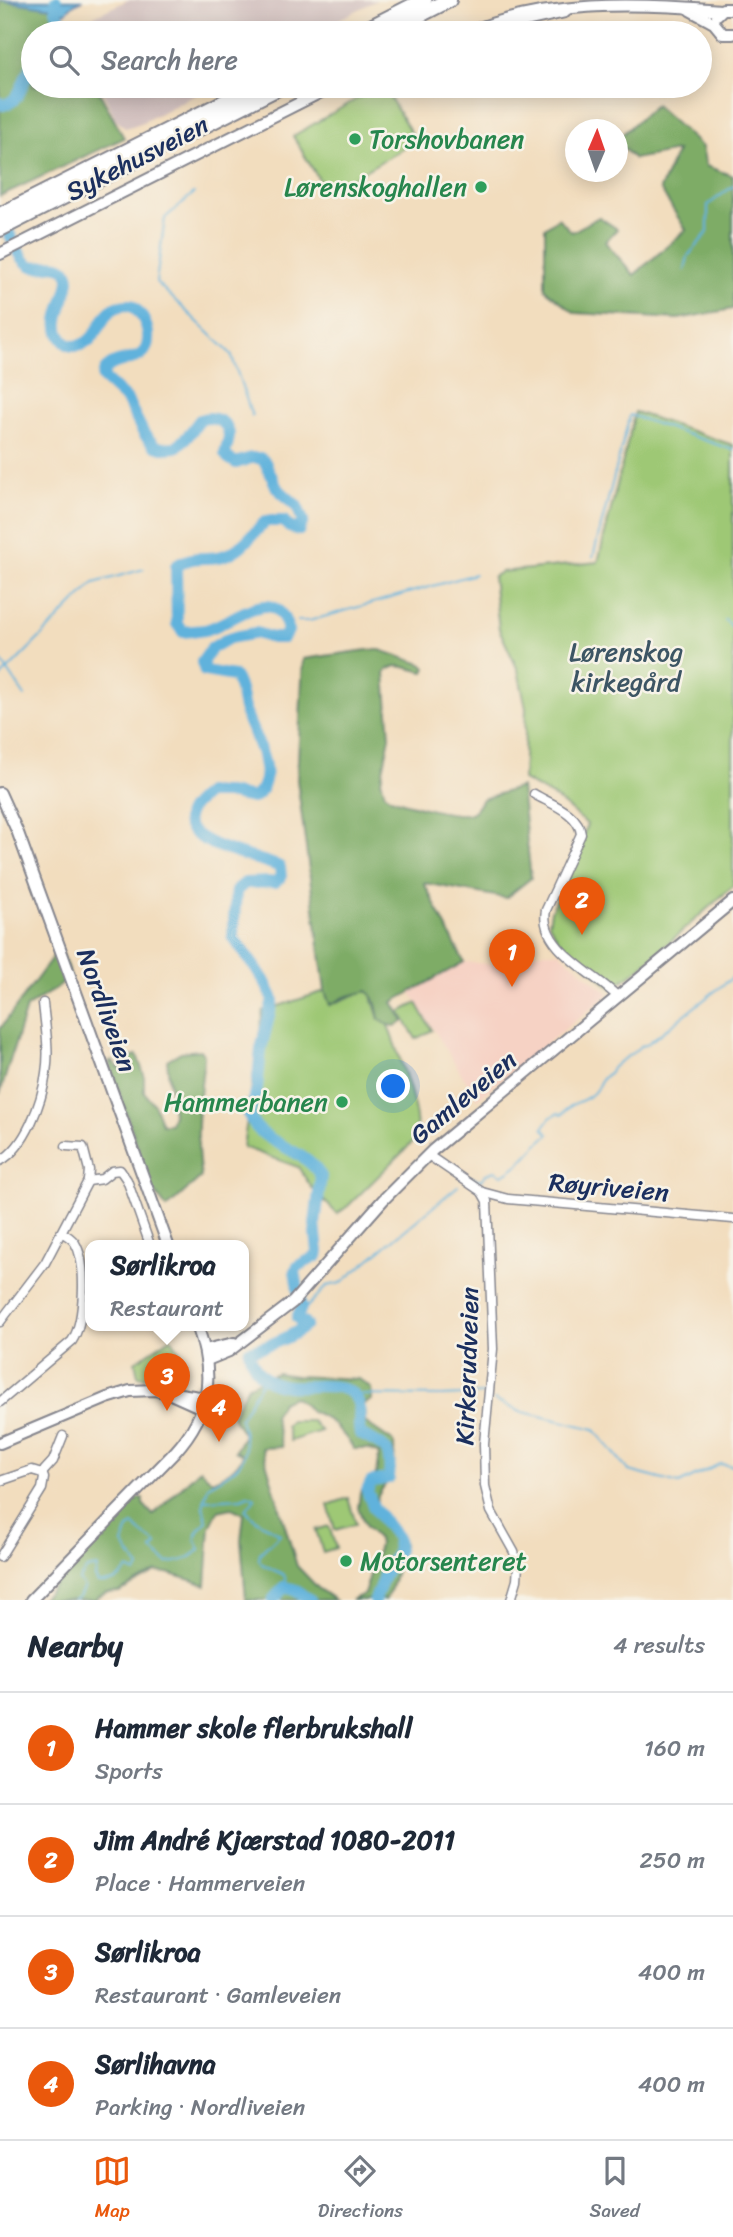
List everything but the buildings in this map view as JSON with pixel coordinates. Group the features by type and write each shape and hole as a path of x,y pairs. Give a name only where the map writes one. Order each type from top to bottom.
{"highway":[{"path":"372,21 411,0"},
{"path":"383,21 424,0"},
{"path":"408,21 449,0"},
{"path":"0,229 8,216 232,98"},
{"path":"8,216 257,98"}],"main road":[{"path":"504,21 537,7"},
{"path":"493,21 537,7 728,7"},
{"path":"716,24 717,15 728,7"},
{"path":"684,8 710,21"},
{"path":"712,22 721,32 733,34"},
{"name":"Sykehusveien","path":"3,253 309,98"},
{"name":"Nordliveien","path":"0,793 18,833 166,1240"},
{"name":"Gamleveien","path":"206,1355 237,1343 285,1308 305,1289 372,1211 428,1155 733,901"},
{"path":"31,1600 179,1447 194,1426 204,1403 209,1377 199,1331"},
{"path":"0,1443 124,1392 143,1390 170,1393 204,1403"}],"street":[{"path":"534,794 569,814 580,826 581,834 546,910 545,924 557,947 618,998"},
{"path":"0,1161 12,1155 21,1143 39,1102 47,1072 43,1003"},
{"path":"0,1322 45,1263 88,1181 89,1171 83,1147 66,1146"},
{"path":"428,1155 482,1192"},
{"path":"88,1181 102,1179 112,1171 120,1170 127,1180 148,1240"},
{"name":"Røyriveien","path":"482,1192 508,1199 733,1219"},
{"name":"Kirkerudveien","path":"482,1192 487,1201 489,1215 493,1349 484,1444 485,1486 491,1511 514,1552 518,1565 511,1600"},
{"path":"0,1402 72,1341 77,1333 83,1298 78,1250 69,1236 62,1233"},
{"path":"0,1557 42,1489 42,1473 53,1461 63,1436"},
{"path":"0,1481 27,1470 38,1470 42,1473"}],"shaded area":[{"path":"128,0 377,0 336,21 90,21 92,17"},
{"path":"106,98 190,98 126,128 115,118"},
{"path":"559,952 609,994 477,1099 410,991 464,962 489,964 520,954"}],"green space":[{"path":"0,0 49,0 62,21 21,21 21,98 102,98 124,138 0,196"},
{"name":"Torshovbanen","path":"358,98 390,98 416,141 327,193 293,136"},
{"path":"655,105 702,147 706,166 733,176 733,309 678,319 575,313 545,289 545,228 558,218 572,232 599,217 617,229 605,242 634,275 686,230 660,189 677,151 634,159 628,153 628,129"},
{"name":"Lørenskog kirkegård","path":"635,412 733,445 733,886 638,970 612,988 560,942 549,924 551,911 577,857 587,824 556,798 523,780 526,708 518,670 499,629 493,577 501,572 598,562"},
{"path":"380,650 422,664 426,668 424,672 396,666 385,673 390,737 381,780 385,794 433,810 466,814 474,811 482,799 521,787 531,878 506,898 424,883 464,962 393,1002 404,1021 395,1026 379,1019 374,999 367,991 345,997 330,1005 325,991 297,780 303,659"},
{"path":"60,947 71,978 26,1008 0,1094 0,1029"},
{"name":"Hammerbanen","path":"325,991 330,1005 364,991 371,993 379,1019 388,1025 402,1066 413,1100 417,1129 415,1140 337,1214 312,1188 298,1167 243,1147 263,1011"},
{"path":"417,1003 432,1030 416,1039 400,1012"},
{"path":"200,1050 204,1056 198,1132 201,1177 167,1208 151,1188 109,1062 112,1061 119,1068 124,1066 125,1058 137,1055 144,1075 144,1092 154,1104 162,1124 170,1124 173,1114 167,1060 181,1052"},
{"path":"171,1338 181,1353 184,1369 138,1376 135,1362"},
{"path":"277,1373 359,1379 371,1388 372,1400 364,1404 365,1422 394,1442 394,1468 378,1495 377,1509 403,1544 391,1589 385,1600 351,1600 364,1594 379,1545 378,1539 366,1527 358,1508 360,1493 376,1474 379,1454 369,1449 354,1449 329,1421 311,1412 293,1397 281,1402 274,1416 282,1447 262,1448 297,1566 319,1589 335,1600 246,1600 241,1540 244,1514 232,1508 218,1511 210,1527 206,1585 156,1572 119,1592 106,1593 94,1600 41,1600 138,1498 143,1498 143,1504 153,1515 200,1469 212,1481 234,1468 243,1455 235,1451 244,1435 232,1416 248,1385"},
{"path":"291,1421 312,1421 321,1431 290,1441 286,1426"},
{"path":"348,1498 356,1524 335,1530 328,1505"},
{"path":"329,1526 336,1548 323,1552 316,1530"}],"water":[{"path":"0,0 83,0 65,13 53,8"}],"waterway":[{"path":"56,0 60,21"},
{"path":"0,103 10,103 21,87"},
{"path":"685,270 688,256 708,232 708,205 733,186"},
{"path":"194,193 165,218 156,282 231,354 252,416"},
{"path":"2,218 28,264 36,267 57,266 65,269 68,274 68,288 58,320 60,336 66,343 76,346 87,342 108,313 121,306 131,305 142,317 148,333 145,351 140,356 112,364 105,370 103,378 127,400 144,434 155,446 176,447 200,420 209,418 222,422 228,430 225,454 228,458 236,463 251,458 260,458 265,462 277,488 297,506 303,521 299,530 289,527 284,521 266,521 233,551 221,557 190,559 176,566 177,624 183,632 205,630 253,608 265,606 274,608 282,616 288,631 283,638 256,633 229,638 212,648 202,662 205,671 234,676 237,680 245,712 263,757 265,780 261,790 253,798 227,793 207,793 192,807 187,818 190,827 198,836 211,843 280,867 281,877 275,882 245,883 236,891 233,937 264,980 273,999 261,1049 257,1089 249,1115 267,1137 302,1157 321,1176 315,1224 318,1252 317,1256 298,1266 295,1271 301,1308 297,1318 306,1325 286,1338 249,1351 257,1370 268,1380 283,1385 331,1386 344,1389 355,1397 359,1405 360,1434 381,1445 388,1453 389,1478 371,1482 367,1491 374,1508 397,1538 398,1550 384,1575 375,1600"},
{"path":"593,557 630,415 733,450"},
{"path":"0,678 94,583 144,569"},
{"path":"298,621 309,621 475,574"},
{"path":"725,620 733,628"},
{"path":"286,622 291,622"},
{"path":"0,659 25,696"},
{"path":"469,1177 481,1180 486,1174 495,1171 502,1175 515,1167 549,1134 543,1128 550,1118 558,1113 562,1115 591,1095 615,1065 640,1046 646,1045 733,977"},
{"path":"301,1308 306,1308 327,1286 341,1283 458,1186"},
{"path":"74,1600 79,1597 84,1587 79,1580 87,1569 97,1567 95,1577 98,1583 115,1580 127,1569 136,1573 139,1568 123,1544 131,1526 134,1525 157,1545 152,1550 167,1563 185,1559 200,1549 195,1540 199,1529 207,1521 203,1507 208,1486 230,1472 242,1460 245,1443 240,1418 264,1378"},
{"path":"353,1395 483,1394"},
{"path":"494,1400 519,1411 594,1429 629,1471 679,1484 720,1464 733,1466"},
{"path":"206,1500 241,1498 248,1495 255,1498 246,1510 259,1522 280,1534 260,1553 259,1560 284,1575 287,1583 284,1587"},
{"path":"273,1600 284,1587 293,1589 310,1600"}],"place":[{"name":"Torshovbanen","path":"355,139"},
{"name":"Lørenskoghallen","path":"481,187"},
{"name":"Jim André Kjærstad 1080-2011","path":"582,935"},
{"name":"Hammer skole flerbrukshall","path":"512,987"},
{"name":"Hammerbanen","path":"342,1102"},
{"name":"Sørlikroa","path":"167,1411"},
{"name":"Sørlihavna","path":"219,1442"},
{"name":"Motorsenteret","path":"346,1561"}]}
